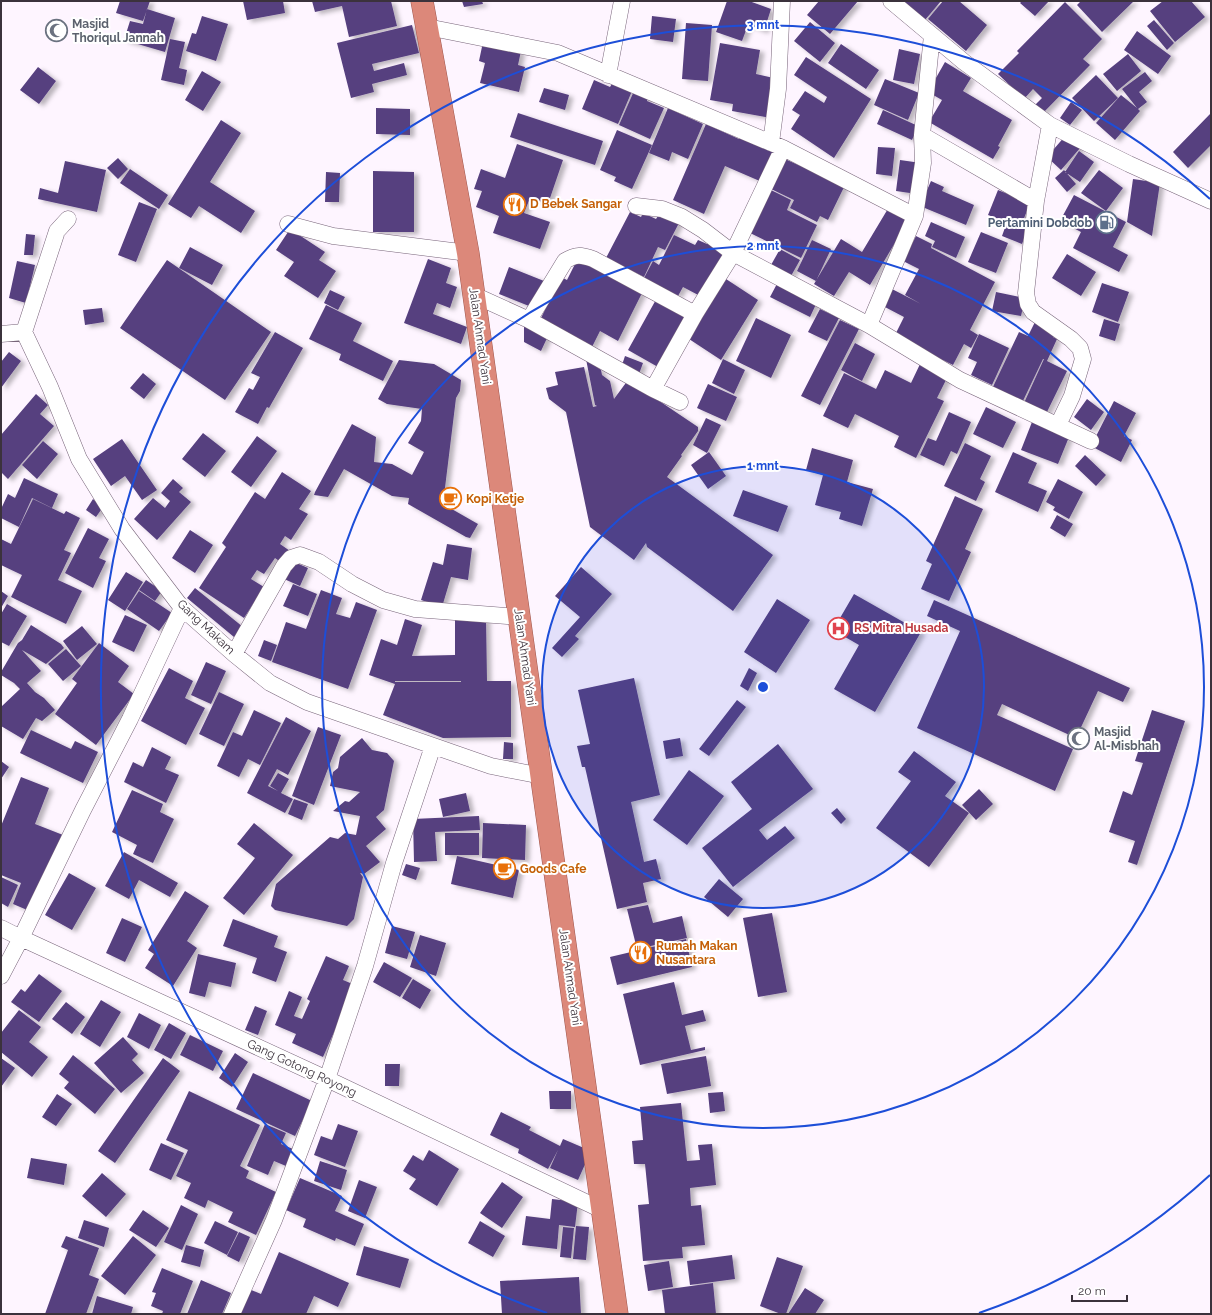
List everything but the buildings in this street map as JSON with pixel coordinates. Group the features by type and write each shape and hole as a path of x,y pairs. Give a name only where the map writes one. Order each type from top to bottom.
{"highway":[{"name":"Jalan Ahmad Yani","path":"422,1 468,253 617,1314"}],"street":[{"path":"608,74 622,1"},
{"path":"653,389 695,314 733,253 777,146 782,1"},
{"path":"891,1 964,62 1050,125 1128,164 1211,201"},
{"path":"427,27 558,53 777,146 915,216"},
{"path":"869,325 915,216 924,163 922,135 932,35"},
{"path":"1050,125 1036,201 1026,293 1028,304 1033,312 1075,343 1080,348 1083,359 1072,396 1058,425"},
{"path":"922,135 1036,201"},
{"path":"636,206 662,209 682,217 703,230 733,253 869,325 960,380 1091,441"},
{"path":"1,334 24,332 57,231 68,219"},
{"path":"288,224 333,236 468,253"},
{"path":"529,320 565,261 573,256 583,256 593,259 695,314"},
{"path":"474,295 529,320 653,389 680,402"},
{"name":"Gang Makam","path":"24,332 50,387 79,459 122,529 182,608 234,654 270,683 307,702 491,766 542,776"},
{"path":"234,654 284,566 291,558 300,555 319,562 352,584 383,600 415,609 520,617"},
{"path":"1,976 130,719 182,608"},
{"path":"232,1314 274,1220 327,1079 365,966 394,863 433,746"},
{"name":"Gang Gotong Royong","path":"1,928 327,1079 602,1210"}],"place":[{"name":"Masjid Thoriqul Jannah","path":"56,31"},
{"name":"D Bebek Sangar","path":"514,204"},
{"name":"Pertamini Dobdob","path":"1107,223"},
{"name":"Kopi Ketje","path":"450,499"},
{"name":"RS Mitra Husada","path":"838,628"},
{"name":"Masjid Al-Misbhah","path":"1078,739"},
{"name":"Goods Cafe","path":"504,869"},
{"name":"Rumah Makan Nusantara","path":"640,953"}]}
